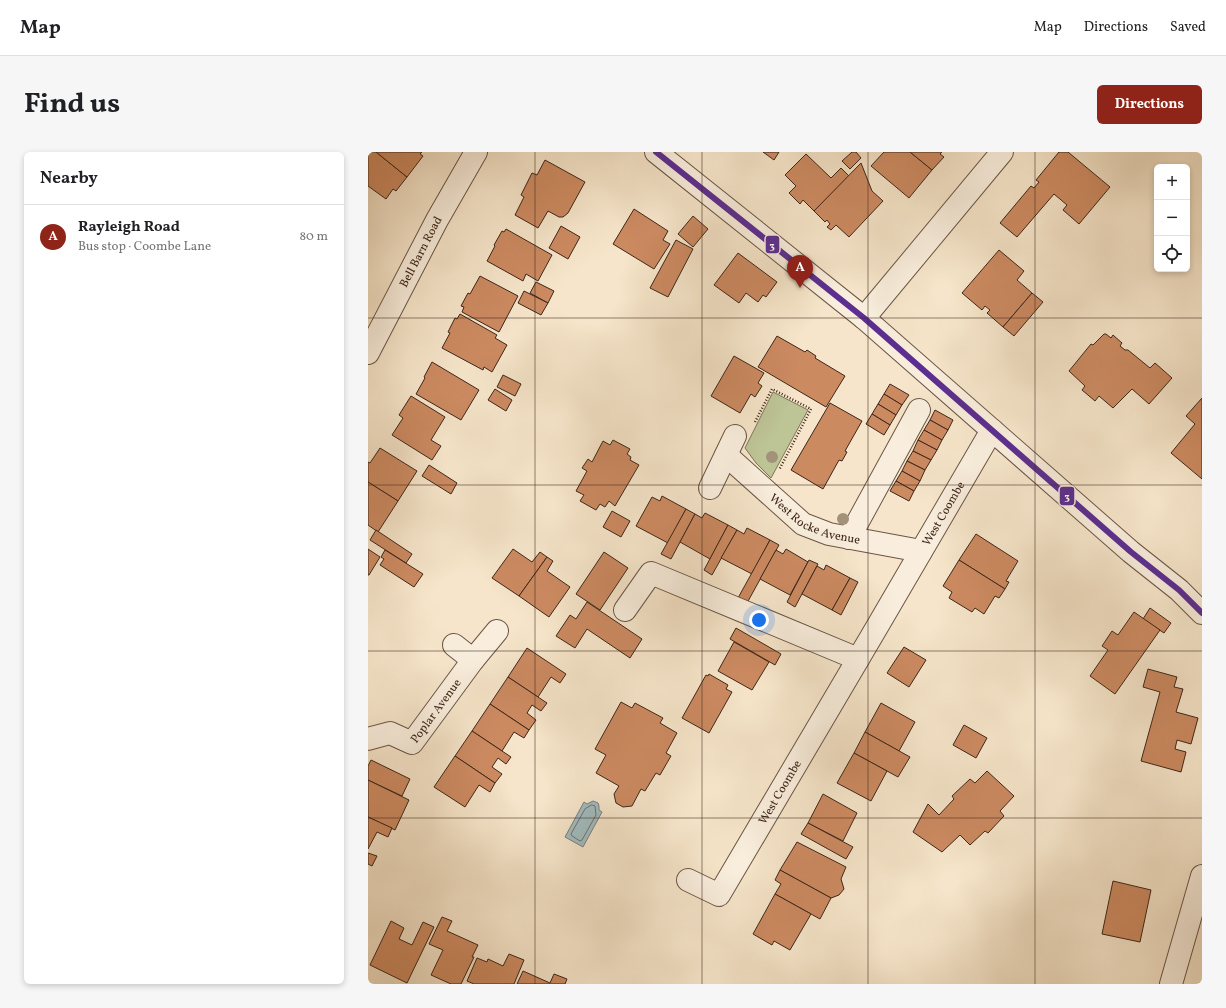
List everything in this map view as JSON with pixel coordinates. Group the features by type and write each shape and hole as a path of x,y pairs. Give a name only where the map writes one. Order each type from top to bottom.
{"street":[{"name":"Bell Barn Road","path":"368,353 437,220 476,152"},
{"path":"656,152 864,318 1131,552 1179,590 1202,613"},
{"path":"864,318 1002,152"},
{"path":"850,538 919,410"},
{"name":"West Coombe","path":"688,880 719,895 992,430"},
{"name":"West Rocke Avenue","path":"710,488 730,446 767,492 803,524 829,534 921,551"},
{"path":"625,610 651,573 858,658"},
{"name":"Poplar Avenue","path":"368,739 390,733 412,744 473,660 497,631"},
{"path":"454,644 473,660"},
{"path":"1171,984 1202,876"}],"path":[{"path":"754,423 772,389 811,409 767,492"}],"green space":[{"path":"773,392 808,410 771,478 756,463 745,448"}],"water":[{"path":"593,801 598,803 599,810 602,812 583,847 565,837 584,802 587,804"}],"building":[{"path":"368,152 376,152 407,177 396,191 393,189 386,199 368,186"},
{"path":"376,152 422,152 420,154 423,156 407,177"},
{"path":"763,152 779,152 774,160"},
{"path":"852,152 856,152 861,158 850,169 842,161"},
{"path":"884,152 910,152 932,170 909,198 871,166"},
{"path":"910,152 942,152 940,154 944,157 932,170"},
{"path":"1059,152 1068,152 1110,187 1079,224 1063,210 1067,205 1054,194 1017,237 1000,223 1031,186 1034,188 1039,182 1036,180"},
{"path":"806,154 831,178 841,168 849,176 814,211 803,200 800,204 789,193 796,186 785,175"},
{"path":"545,160 585,182 568,213 563,217 559,217 548,211 538,228 515,215 524,197 521,195 532,173 537,175"},
{"path":"861,163 872,191 883,201 849,237 836,225 831,230 827,227 830,224 827,220 825,222 814,211"},
{"path":"634,209 668,231 663,240 670,244 654,269 613,244"},
{"path":"693,216 708,229 693,247 678,234"},
{"path":"561,226 580,237 568,259 549,248"},
{"path":"506,229 552,255 538,281 526,274 523,281 487,261 502,231 504,232"},
{"path":"676,240 693,249 668,297 650,288"},
{"path":"999,250 1024,271 1017,280 1032,293 1003,327 987,313 990,310 985,306 982,310 962,293"},
{"path":"738,253 777,282 766,297 763,295 758,302 746,293 739,303 714,285"},
{"path":"480,276 518,296 499,332 462,312 464,307 461,306"},
{"path":"536,282 554,291 548,303 530,293"},
{"path":"524,291 548,303 541,315 518,303"},
{"path":"1032,293 1043,302 1014,336 1003,327"},
{"path":"460,314 497,335 495,338 507,345 492,372 484,367 483,370 442,348 450,333 448,332 455,318 457,319"},
{"path":"1104,334 1111,338 1113,335 1122,343 1120,346 1125,350 1128,350 1150,368 1155,363 1172,378 1149,404 1132,389 1113,408 1099,396 1095,401 1082,390 1085,386 1069,371 1091,344 1093,345"},
{"path":"777,336 805,352 807,350 816,356 815,358 845,376 826,407 758,367"},
{"path":"734,356 764,373 758,383 762,386 755,397 751,394 740,413 711,396"},
{"path":"432,362 479,390 461,420 416,394"},
{"path":"503,375 521,384 515,396 497,387"},
{"path":"890,384 909,395 902,405 884,394"},
{"path":"495,389 512,400 506,411 488,400"},
{"path":"884,394 902,405 896,415 878,404"},
{"path":"411,396 445,417 431,440 441,446 432,460 392,435 403,418 399,415"},
{"path":"1202,398 1202,479 1171,453 1195,424 1186,416"},
{"path":"830,403 862,421 845,451 847,452 842,461 839,460 823,489 791,470"},
{"path":"878,404 896,415 890,425 872,414"},
{"path":"935,410 953,420 948,430 930,420"},
{"path":"872,414 890,425 884,435 866,424"},
{"path":"930,420 948,430 942,440 924,430"},
{"path":"924,430 942,440 937,450 918,440"},
{"path":"613,440 630,449 627,454 631,457 630,460 639,465 615,506 609,501 605,507 600,504 596,510 580,501 584,495 576,491 587,471 582,468 588,459 592,462 603,441 610,445"},
{"path":"918,440 937,450 931,460 913,451"},
{"path":"380,448 417,471 398,501 368,482 368,462 370,463"},
{"path":"913,451 931,460 925,470 907,461"},
{"path":"907,461 925,470 920,481 902,471"},
{"path":"429,465 457,483 451,494 422,476"},
{"path":"902,471 920,481 914,491 896,481"},
{"path":"896,481 914,491 909,501 890,491"},
{"path":"368,482 398,501 378,532 368,525"},
{"path":"662,496 686,509 668,543 636,526 652,497 660,501"},
{"path":"686,509 695,514 671,559 661,554"},
{"path":"612,511 630,521 621,537 603,527"},
{"path":"705,513 728,525 710,559 680,542 695,514 702,518"},
{"path":"728,525 737,530 712,575 704,570"},
{"path":"747,528 770,540 752,574 721,558 737,530 744,534"},
{"path":"376,530 412,554 406,563 370,540"},
{"path":"976,534 1018,561 1006,581 1009,582 1005,589 959,560"},
{"path":"770,540 779,545 747,603 738,598"},
{"path":"368,549 380,557 369,575 368,575"},
{"path":"513,549 532,562 540,552 547,557 519,596 492,578"},
{"path":"786,549 808,562 790,595 760,579 776,550 783,554"},
{"path":"385,550 423,574 414,587 380,565 384,559 381,557"},
{"path":"604,552 628,568 600,610 576,594"},
{"path":"547,557 553,561 547,571 570,587 549,617 519,596"},
{"path":"809,560 818,564 795,607 787,602"},
{"path":"959,560 1005,589 999,598 995,596 984,614 975,608 972,612 949,598 952,592 943,586"},
{"path":"826,565 850,578 832,610 802,594 817,566 824,570"},
{"path":"850,578 858,582 841,615 832,610"},
{"path":"587,602 642,639 630,658 587,629 575,648 556,636 570,615 576,619"},
{"path":"1150,608 1171,623 1164,633 1143,619"},
{"path":"1134,612 1160,630 1115,694 1090,676 1108,650 1102,646 1112,631 1118,635"},
{"path":"736,628 781,654 775,665 730,639"},
{"path":"734,642 769,662 752,690 718,671"},
{"path":"904,647 926,660 909,687 887,673"},
{"path":"527,648 566,674 560,683 551,677 538,697 508,677"},
{"path":"1148,669 1177,677 1174,687 1183,689 1176,712 1198,718 1191,744 1177,740 1175,749 1186,752 1181,772 1141,761 1160,692 1143,687"},
{"path":"709,674 728,685 726,689 732,692 709,733 682,718 706,675 708,676"},
{"path":"508,677 547,703 541,711 532,705 527,713 536,720 529,730 490,704"},
{"path":"621,702 632,708 635,703 663,718 660,723 677,733 666,753 671,756 660,775 656,773 645,791 641,789 632,806 623,807 616,803 614,794 619,786 596,773 606,755 595,749"},
{"path":"881,703 915,722 899,751 865,732"},
{"path":"490,704 529,730 524,738 514,732 502,751 472,731"},
{"path":"964,725 987,738 976,758 953,745"},
{"path":"472,731 511,757 506,764 498,758 492,767 502,774 495,783 455,756"},
{"path":"865,732 910,757 898,777 854,753"},
{"path":"854,753 887,771 871,801 837,783"},
{"path":"455,756 495,783 490,792 479,785 465,807 434,787"},
{"path":"371,760 410,779 402,796 368,780 368,766"},
{"path":"987,771 1014,796 1000,811 1004,816 988,833 985,831 970,845 960,835 942,852 913,832 928,804 939,815 954,799 952,796 970,779 975,783"},
{"path":"368,780 409,800 395,830 368,817"},
{"path":"823,794 857,813 843,841 808,823"},
{"path":"368,817 392,828 388,837 377,832 368,849"},
{"path":"808,823 853,847 846,859 801,834"},
{"path":"797,842 846,867 841,879 844,889 839,895 831,898 780,870"},
{"path":"368,853 377,856 372,866 368,864"},
{"path":"780,870 831,898 820,919 775,894 781,884 775,880"},
{"path":"1113,881 1151,890 1140,942 1102,934"},
{"path":"775,894 811,914 790,950 774,941 772,945 753,934"},
{"path":"442,917 452,921 447,931 478,945 461,984 451,984 431,975 443,950 429,944"},
{"path":"391,921 404,928 399,939 412,945 423,922 434,927 407,983 370,965"},
{"path":"509,954 524,960 514,984 474,984 467,981 477,958 487,962 488,959 503,966"},
{"path":"523,971 550,983 554,974 567,979 565,984 517,984"}],"transit line":[{"name":"3","path":"656,152 864,318 1131,552 1179,590 1202,613"}],"place":[{"name":"Rayleigh Road","path":"800,288"}]}
